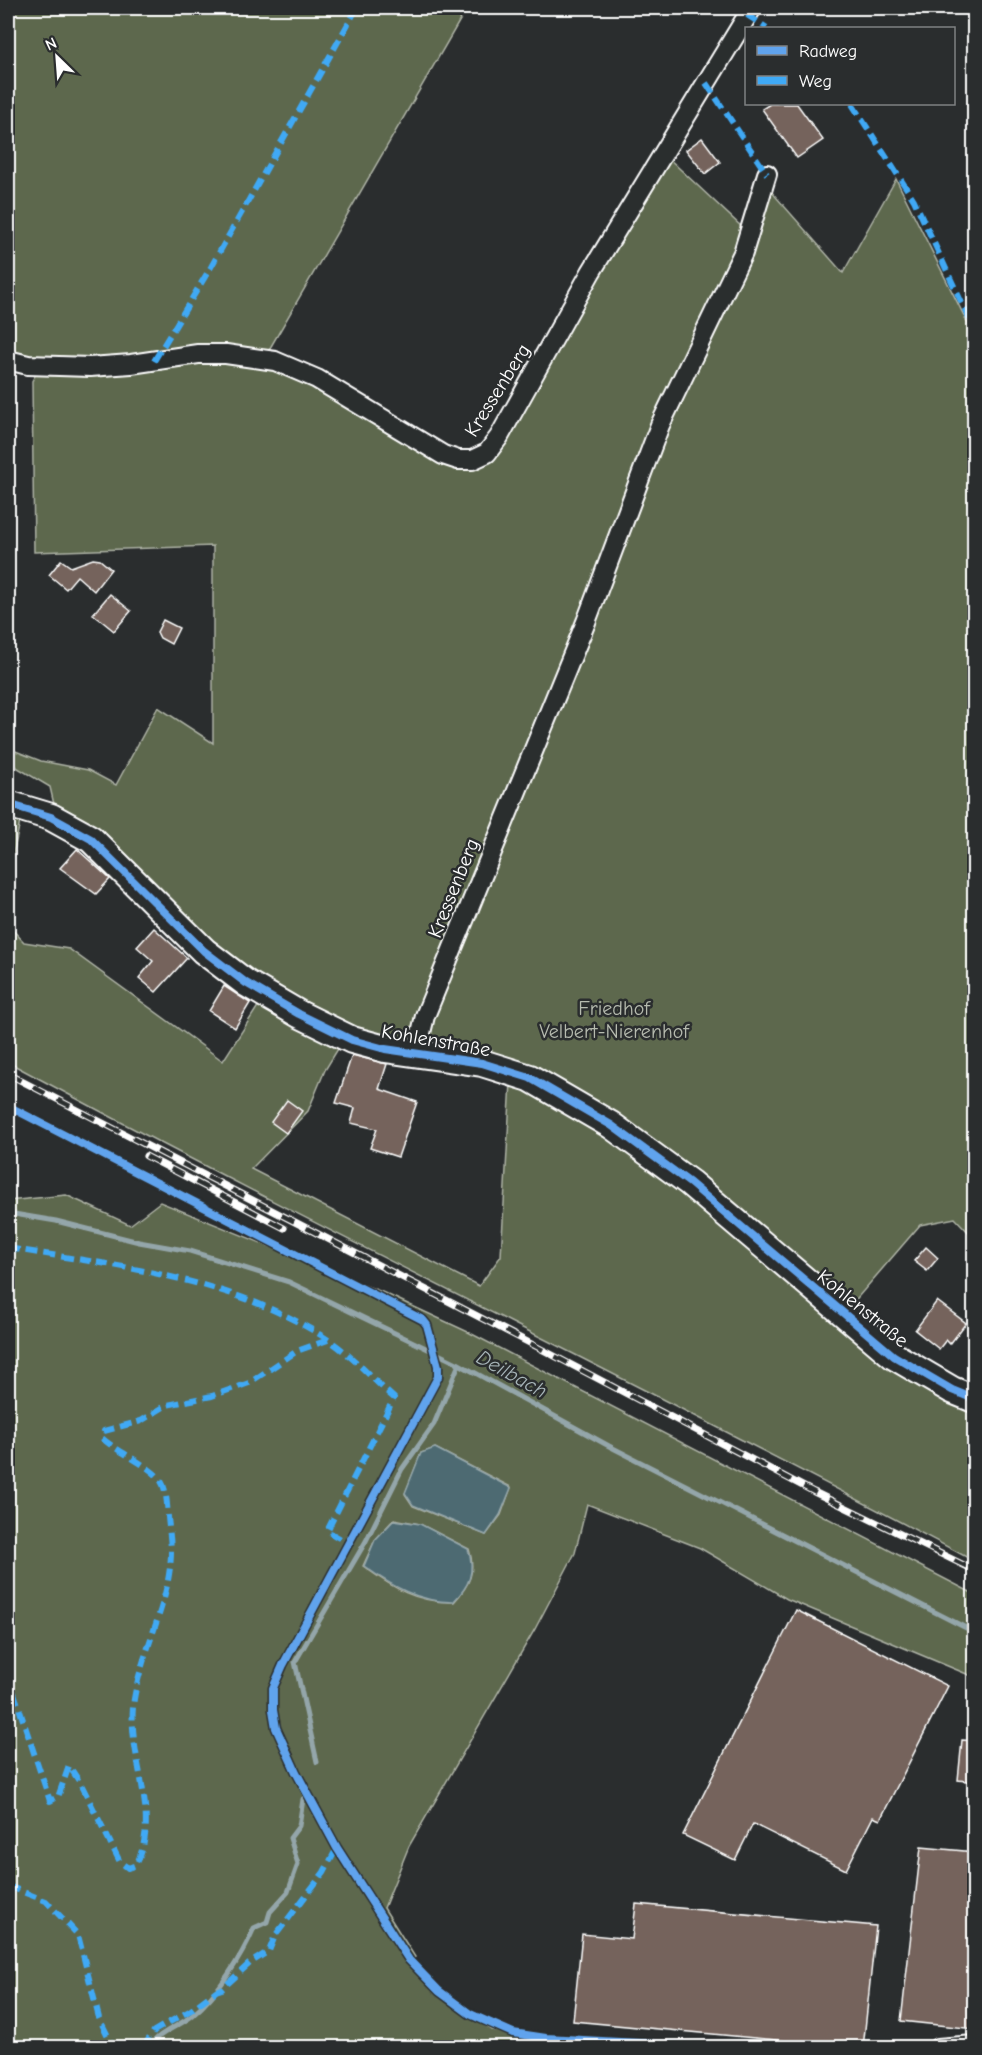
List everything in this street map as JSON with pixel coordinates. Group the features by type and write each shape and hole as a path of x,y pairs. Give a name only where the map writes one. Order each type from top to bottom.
{"main road":[{"name":"Kohlenstraße","path":"8,804 51,818 90,839 204,951 246,983 298,1014 352,1040 416,1054 482,1063 530,1078 611,1125 690,1183 894,1356 952,1390 975,1399"}],"street":[{"name":"Kressenberg","path":"8,360 28,365 90,367 131,364 198,354 253,357 296,369 443,455 458,460 472,460 487,453 513,415 591,272 752,8"},
{"name":"Kressenberg","path":"416,1054 426,1016 586,622 660,425 743,253 767,174"},
{"path":"938,2048 975,2045"}],"green space":[{"path":"8,8 467,8 266,355 74,360 8,354"},
{"path":"665,155 745,230 419,1028 408,1040 366,1034 320,1015 271,987 222,952 174,915 56,813 50,787 8,762 8,748 41,761 88,770 116,785 158,707 213,743 213,546 34,552 32,381 37,372 202,358 263,362 473,464"},
{"name":"Friedhof Velbert-Nierenhof","path":"896,179 974,336 974,1238 955,1218 920,1225 852,1304 679,1158 626,1123 426,1043 435,1007 664,425 770,190 843,273"},
{"path":"8,813 21,817 8,879"},
{"path":"8,925 24,942 69,949 223,1061 262,1000 341,1044 325,1070 308,1111 251,1169 479,1286 501,1256 511,1082 597,1128 730,1232 880,1358 920,1386 974,1411 974,1561 8,1062"},
{"path":"66,1195 130,1225 160,1202 382,1292 468,1332 974,1594 974,1677 787,1599 700,1548 587,1504 575,1553 535,1629 409,1846 384,1908 415,1957 407,1963 436,1994 492,2030 545,2039 678,2047 8,2047 8,1201","holes":["435,1448 511,1487 501,1515 486,1535 413,1506 405,1494 421,1453","394,1519 420,1524 469,1549 472,1571 468,1584 454,1602 440,1602 416,1597 395,1587 363,1566 375,1540"]}],"water":[{"path":"435,1448 511,1488 500,1515 486,1535 413,1505 405,1493 421,1453"},
{"path":"394,1520 420,1524 468,1549 471,1565 470,1578 453,1602 428,1599 406,1592 364,1566 375,1540"}],"building":[{"path":"768,105 798,105 823,140 797,158 762,109"},
{"path":"702,138 720,162 705,174 686,150"},
{"path":"93,559 100,560 111,569 94,591 77,576 66,589 49,575 61,560 71,567"},
{"path":"110,594 131,611 114,631 93,614"},
{"path":"163,620 179,628 171,644 160,638 157,632"},
{"path":"77,849 110,879 96,894 60,868"},
{"path":"154,928 187,958 156,992 139,978 153,961 137,947"},
{"path":"224,986 250,1003 235,1028 209,1011"},
{"path":"352,1055 387,1064 379,1089 417,1102 398,1157 370,1148 377,1129 351,1123 355,1108 336,1103"},
{"path":"287,1100 302,1111 286,1133 271,1122"},
{"path":"926,1247 938,1258 927,1271 914,1261"},
{"path":"937,1301 966,1323 950,1344 946,1340 939,1349 915,1330"},
{"path":"796,1610 948,1686 880,1820 873,1817 846,1870 753,1824 735,1860 683,1835"},
{"path":"962,1740 975,1741 975,1782 958,1780"},
{"path":"921,1847 975,1852 975,2029 901,2021"},
{"path":"636,1904 876,1926 863,2048 573,2021 582,1934 632,1939"}],"waterway":[{"name":"Deilbach","path":"8,1213 56,1221 139,1242 190,1251 289,1282 459,1364 609,1446 974,1632"},
{"path":"317,1762 295,1662 366,1541 402,1469 434,1424 459,1364"},
{"path":"149,2048 158,2037 188,2019 211,1997 236,1963 254,1928 267,1922 270,1912 288,1892 298,1864 290,1838 299,1826 303,1799"}],"railway":[{"path":"8,1074 814,1492 974,1570"},
{"path":"146,1156 284,1228"}],"marked path":[{"path":"154,361 211,267 357,8"},
{"path":"747,15 765,27"},
{"path":"706,83 767,174"},
{"path":"853,105 914,200 974,329"},
{"path":"8,1248 133,1269 215,1289 255,1302 293,1320 330,1341 347,1354 394,1398 327,1531 348,1543"},
{"path":"8,1675 50,1801 58,1797 69,1766 81,1784 120,1862 128,1868 136,1865 143,1845 146,1825 145,1804 134,1741 134,1699 166,1590 171,1544 166,1498 161,1481 150,1470 102,1438 104,1431 141,1421 167,1405 212,1396 249,1383 297,1351 328,1340"},
{"path":"143,2048 154,2031 222,1989 250,1963 269,1951 275,1936 324,1872 337,1848"},
{"path":"8,1886 46,1901 78,1935 99,2018 114,2048"}],"cycle path":[{"path":"8,804 51,817 91,839 204,951 246,983 299,1014 352,1040 385,1049 482,1063 530,1078 611,1125 690,1183 894,1356 952,1390 974,1399"},
{"path":"8,1106 423,1320 427,1325 438,1366 438,1377 283,1665 273,1688 276,1728 296,1772 337,1848 409,1960 439,1991 470,2014 513,2033 546,2038 732,2048"}]}
